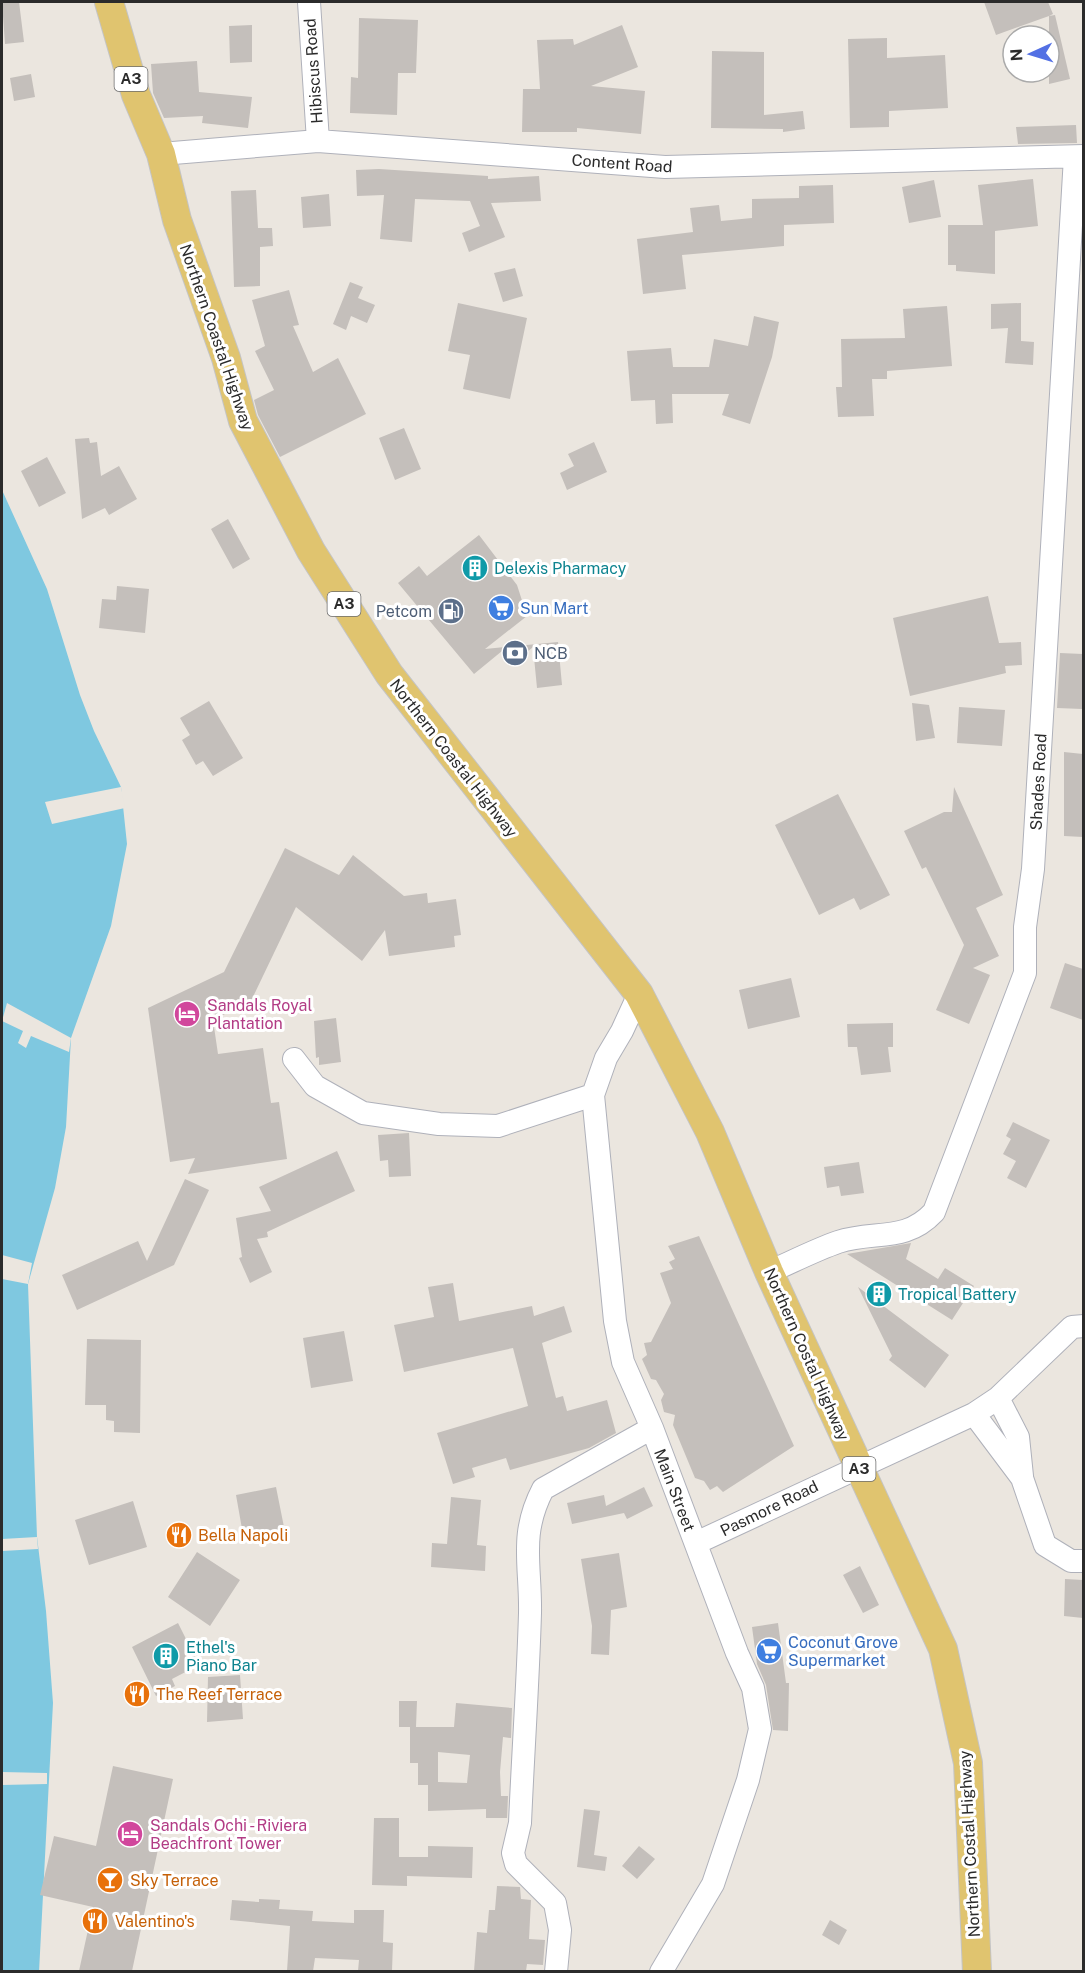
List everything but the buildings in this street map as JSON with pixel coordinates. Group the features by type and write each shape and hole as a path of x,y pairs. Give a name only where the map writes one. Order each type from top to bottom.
{"main road":[{"name":"Northern Coastal Highway","path":"109,2 136,95 161,154 177,220 226,358 243,421 311,551 389,674 639,994"},
{"name":"Northern Costal Highway","path":"639,994 710,1132 769,1272 943,1649 968,1763 977,1971"}],"street":[{"name":"Hibiscus Road","path":"309,2 318,141"},
{"name":"Content Road","path":"161,154 318,141 665,167 1079,157"},
{"name":"Shades Road","path":"769,1272 838,1242 868,1235 902,1233 921,1226 934,1212 1025,974 1025,927 1033,869 1079,157"},
{"name":"Main Street","path":"639,994 622,1031 606,1058 593,1095 615,1321 623,1362 652,1428 737,1653 753,1688 760,1729 748,1780 712,1884 661,1971"},
{"path":"294,1059 315,1086 363,1113 439,1124 498,1126 593,1095"},
{"name":"Pasmore Road","path":"696,1543 974,1413 998,1398 1072,1327 1083,1326"},
{"path":"998,1398 1018,1437 1022,1478 1045,1545 1071,1561 1083,1561"},
{"path":"974,1413 1022,1478"},
{"path":"555,1971 560,1930 555,1903 516,1864 513,1853 519,1823 529,1624 526,1541 535,1504 543,1489 652,1428"}],"water":[{"path":"2,490 47,589 80,695 94,731 121,787 127,844 111,926 71,1038 66,1127 55,1188 28,1284 37,1537 46,1611 53,1703 39,1972 2,1971"}],"pier":[{"path":"121,787 125,808 52,824 45,802"},
{"path":"7,1003 71,1038 69,1052 31,1036 26,1048 18,1043 23,1031 2,1021"},
{"path":"2,1255 32,1263 28,1284 2,1279"},
{"path":"37,1537 38,1549 2,1551 2,1539"},
{"path":"2,1772 47,1773 47,1784 2,1785"}],"place":[{"name":"Delexis Pharmacy","path":"475,568"},
{"name":"Sun Mart","path":"501,608"},
{"name":"Petcom","path":"451,611"},
{"name":"NCB","path":"515,653"},
{"name":"Sandals Royal Plantation","path":"187,1014"},
{"name":"Tropical Battery","path":"879,1294"},
{"name":"Bella Napoli","path":"179,1535"},
{"name":"Coconut Grove Supermarket","path":"769,1651"},
{"name":"Ethel's Piano Bar","path":"166,1656"},
{"name":"The Reef Terrace","path":"137,1694"},
{"name":"Sandals Ochi - Riviera Beachfront Tower","path":"130,1834"},
{"name":"Sky Terrace","path":"110,1880"},
{"name":"Valentino's","path":"95,1921"}]}
